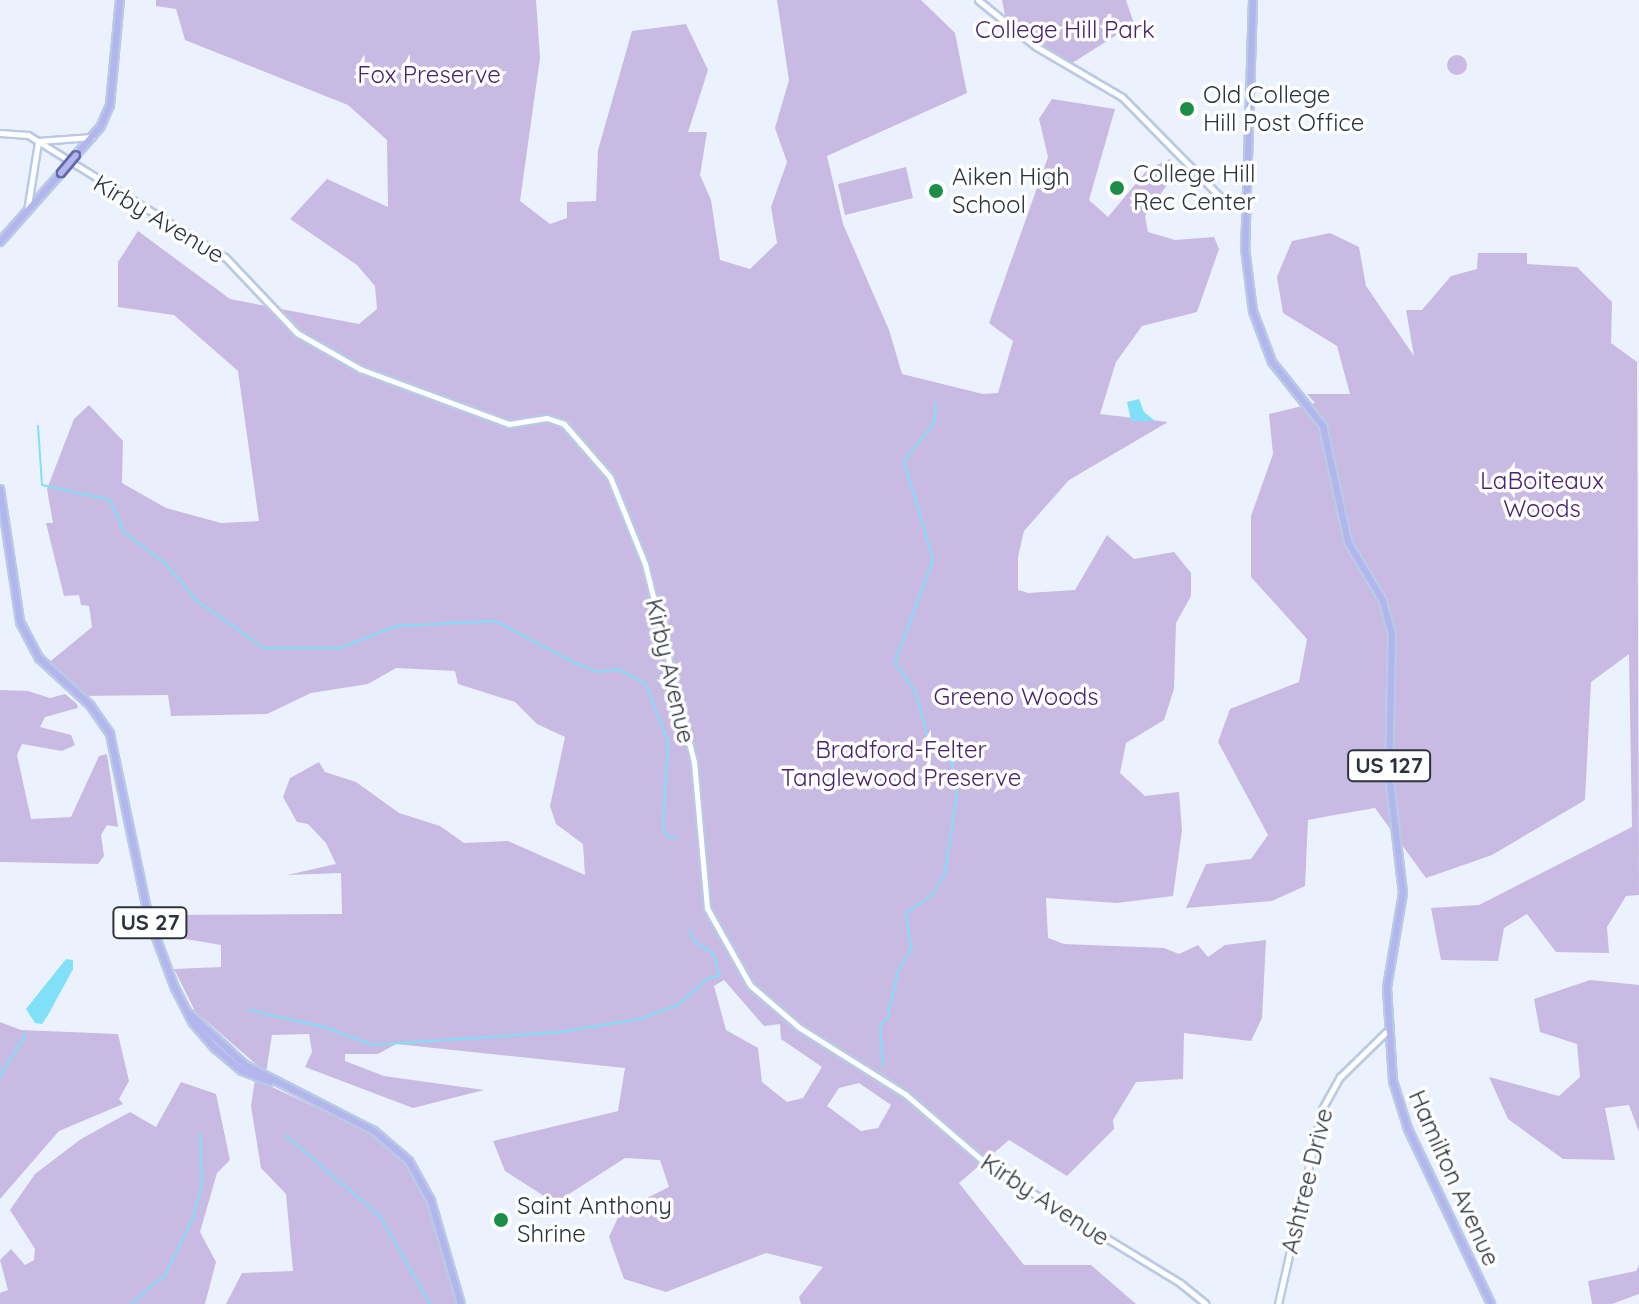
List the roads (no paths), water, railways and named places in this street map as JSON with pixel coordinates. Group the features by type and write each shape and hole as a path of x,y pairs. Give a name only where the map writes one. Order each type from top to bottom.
{"main road":[{"path":"0,242 92,137 112,98 120,0"},
{"name":"Hamilton Avenue","path":"1253,0 1245,257 1256,327 1272,362 1323,426 1348,542 1377,588 1390,623 1389,774 1403,893 1388,977 1386,1032 1408,1129 1491,1304"},
{"name":"US 27","path":"0,489 20,622 39,658 90,705 110,734 152,933 187,1012 270,1082 374,1131 409,1161 431,1201 461,1304"}],"street":[{"path":"978,0 1035,46 1122,97 1226,203 1246,208"},
{"name":"Kirby Avenue","path":"0,133 21,134 38,142 225,257 297,333 360,369 509,424 547,418 564,424 610,477 645,564 694,762 707,908 747,981 800,1028 893,1085 990,1167 1180,1283 1206,1304"},
{"name":"Kirby Avenue","path":"38,142 92,137"},
{"path":"27,212 38,142"},
{"name":"Ashtree Drive","path":"1278,1304 1322,1109 1340,1077 1374,1049 1386,1032"},
{"path":"1374,1049 1389,1049"}],"water":[{"path":"1139,399 1144,412 1155,421 1131,421 1127,402"},
{"path":"66,959 73,960 73,969 42,1024 35,1023 26,1009"}],"waterway":[{"path":"883,1067 880,1024 887,1020 898,971 911,949 906,913 932,895 945,874 958,785 952,763 928,737 915,691 895,662 933,559 904,461 934,423 936,402"},
{"path":"38,426 42,485 110,500 125,533 165,563 197,601 264,648 340,648 397,626 495,621 573,662 598,672 617,669 645,683 668,741 663,828 667,836 676,838"},
{"path":"248,1010 324,1027 373,1045 560,1032 640,1019 679,1004 709,978 719,976 714,954 695,942 689,931"},
{"path":"0,1076 26,1034"},
{"path":"131,1304 165,1275 193,1218 202,1184 200,1133"},
{"path":"285,1135 380,1216 430,1304"}],"place":[{"name":"Old College Hill Post Office","path":"1187,109"},
{"name":"College Hill Rec Center","path":"1117,188"},
{"name":"Aiken High School","path":"936,191"},
{"name":"Saint Anthony Shrine","path":"501,1220"}],"park label":[{"name":"College Hill Park","path":"1065,30"},
{"name":"Fox Preserve","path":"429,75"},
{"name":"LaBoiteaux Woods","path":"1542,495"},
{"name":"Greeno Woods","path":"1016,697"},
{"name":"Bradford-Felter Tanglewood Preserve","path":"901,764"}]}
